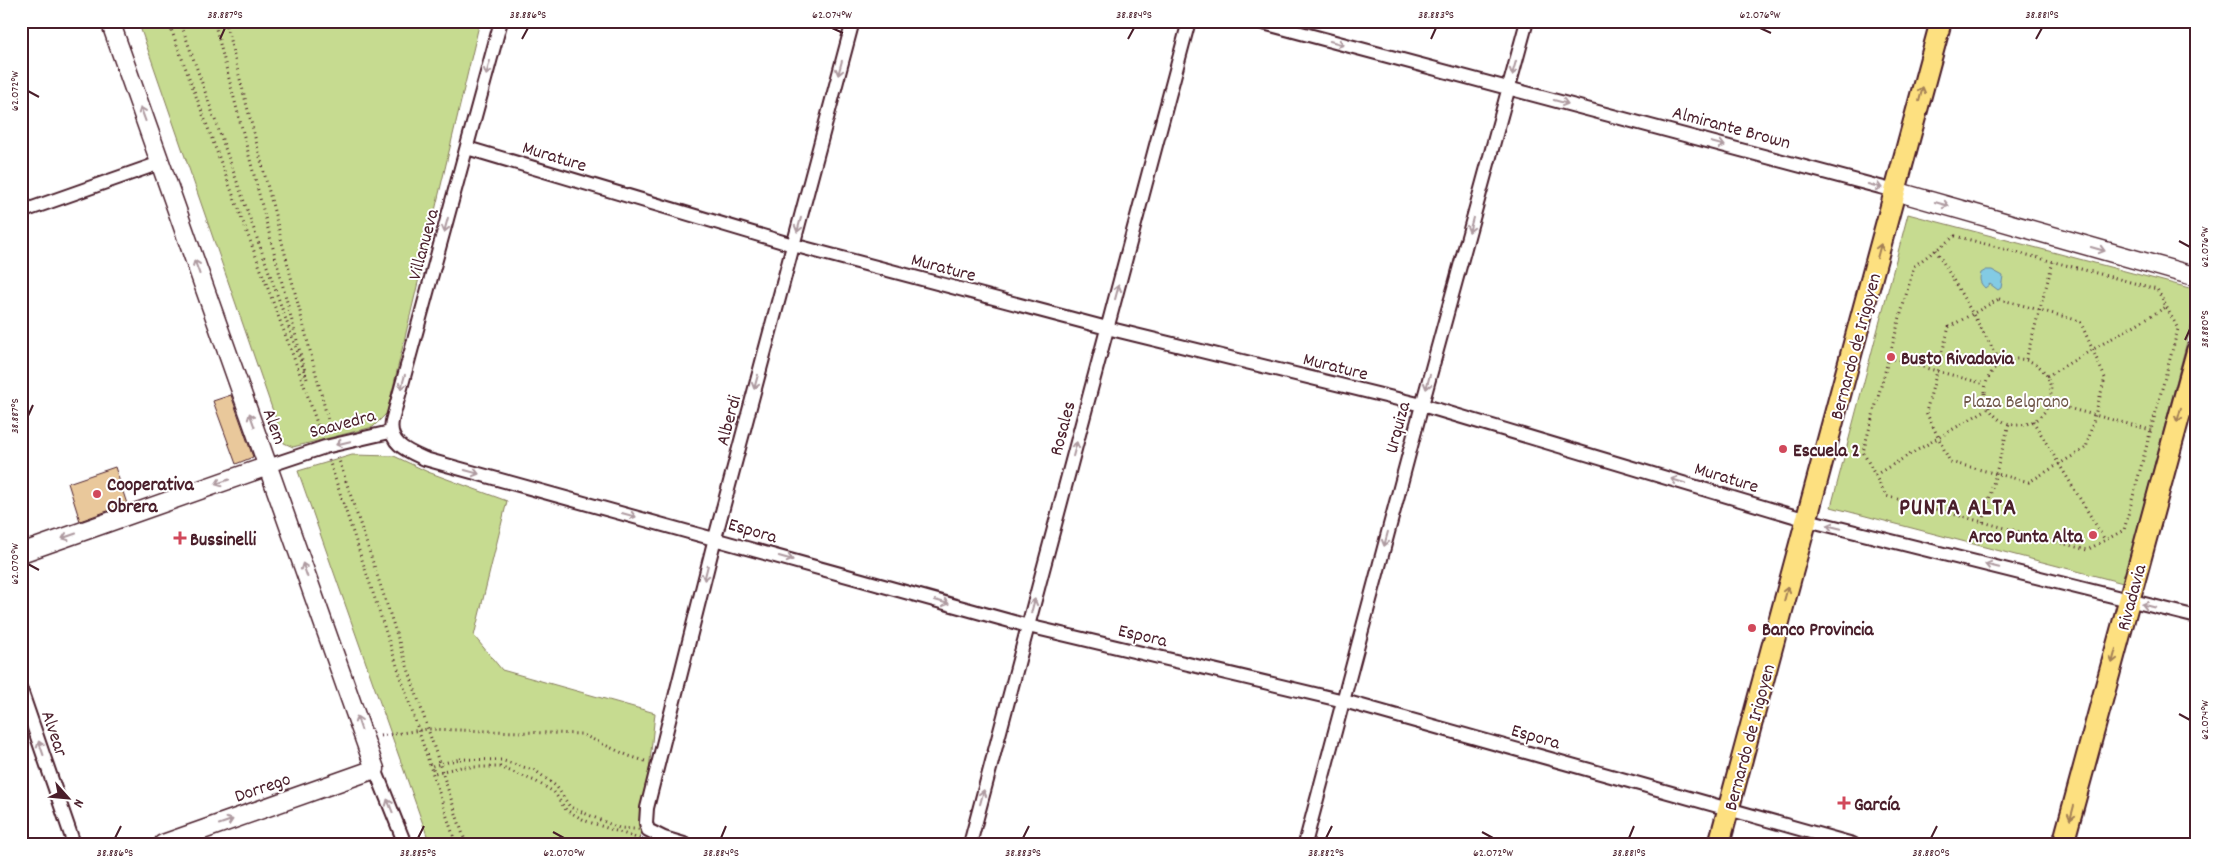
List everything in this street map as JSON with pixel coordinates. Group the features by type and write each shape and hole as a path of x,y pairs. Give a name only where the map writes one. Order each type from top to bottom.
{"main road":[{"name":"Alem","path":"110,21 375,769"},
{"name":"Bernardo de Irigoyen","path":"1719,844 1941,21"},
{"name":"Almirante Brown","path":"1895,191 2197,277"},
{"name":"Rivadavia","path":"2063,844 2197,351"},
{"name":"Saavedra","path":"21,553 268,466"},
{"name":"Dorrego","path":"163,844 375,769"}],"street":[{"name":"Villanueva","path":"390,432 500,21"},
{"name":"Alberdi","path":"648,830 646,822 647,808 715,538 853,21"},
{"name":"Rosales","path":"970,844 1189,21"},
{"name":"Almirante Brown","path":"1256,21 1895,191"},
{"name":"Urquiza","path":"1305,844 1527,21"},
{"name":"Murature","path":"467,148 793,245 1107,328 1422,405 1806,520 2197,617"},
{"path":"21,212 160,163"},
{"name":"Saavedra","path":"268,466 325,447 390,432"},
{"name":"Espora","path":"390,432 397,443 425,459 1028,626 1344,701 1853,844"},
{"name":"Alvear","path":"21,690 74,844"},
{"name":"Alem","path":"375,769 405,844"},
{"path":"648,830 664,838 684,844"}],"path":[{"path":"168,21 304,385 456,844"},
{"path":"180,21 308,379 214,21"},
{"path":"1955,236 2053,262 2157,289 2178,329 2124,530 2087,550 1886,496 1863,452 1914,266 1955,236"},
{"path":"1936,250 2001,363"},
{"path":"2026,359 2053,262"},
{"path":"1999,299 2040,310 2080,321 2105,378 2086,448 2029,482 1950,462 1926,412 1949,327 1999,299"},
{"path":"2047,376 2166,307"},
{"path":"1889,358 1985,384"},
{"path":"2009,359 2026,359 2041,367 2051,387 2049,402 2040,417 2020,426 1999,420 1989,408 1984,392 1990,372 2001,363 2009,359"},
{"path":"2049,402 2151,430"},
{"path":"1876,475 1989,408"},
{"path":"2033,421 2105,540"},
{"path":"1983,522 2009,424"},
{"path":"364,738 418,730 581,734 629,756 658,764"},
{"path":"460,759 501,760 536,771 557,787 570,807 587,816 618,828 648,830 643,840 586,821 566,810 554,792 535,781 500,767 461,767 434,773 432,766 460,759"}],"green space":[{"path":"138,21 480,21 387,413 373,427 293,447 284,443"},
{"name":"Plaza Belgrano","path":"1908,214 2197,290 2197,304 2123,583 1831,507"},
{"path":"352,455 394,456 428,472 507,501 474,636 502,670 655,713 643,829 637,844 430,844 298,471"}],"water":[{"path":"1986,270 1992,270 2003,276 2001,288 1998,290 1990,284 1985,288 1983,286 1980,281 1980,275"}],"building":[{"path":"231,395 253,457 236,464 213,401"},
{"name":"Cooperativa Obrera","path":"115,467 127,504 80,521 68,483"}],"place":[{"name":"Busto Rivadavia","path":"1891,357"},
{"name":"Escuela 2","path":"1783,449"},
{"name":"Cooperativa Obrera","path":"97,494"},
{"name":"Arco Punta Alta","path":"2093,535"},
{"name":"Bussinelli","path":"180,538"},
{"name":"Banco Provincia","path":"1752,628"},
{"name":"García","path":"1844,803"}],"district":[{"name":"PUNTA ALTA","path":"1958,506"}]}
